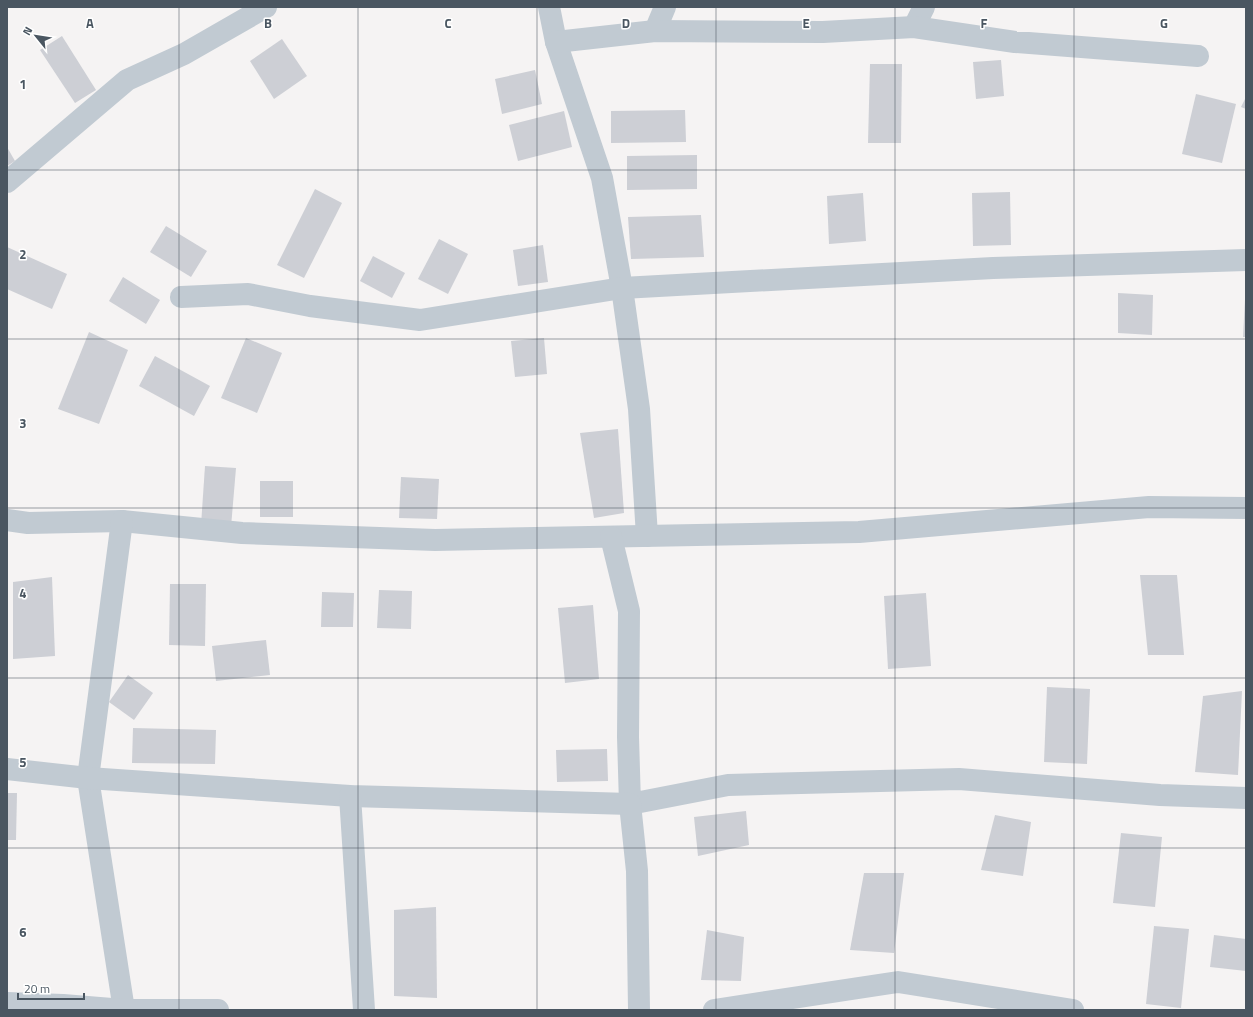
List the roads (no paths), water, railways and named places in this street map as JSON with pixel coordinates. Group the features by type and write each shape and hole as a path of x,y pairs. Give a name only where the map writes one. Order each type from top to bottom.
{"street":[{"path":"7,182 127,80 184,54 266,7"},
{"path":"549,7 556,42 602,178 622,288 639,409 647,536"},
{"path":"655,31 665,7"},
{"path":"914,26 924,7"},
{"path":"556,42 655,31 823,32 914,26 1015,42 1198,56"},
{"path":"181,297 248,294 310,306 420,320 622,288 993,268 1246,260"},
{"path":"7,520 28,523 122,521 242,533 435,540 859,532 1149,507 1246,508"},
{"path":"122,521 88,778 124,1010"},
{"path":"611,537 629,611 628,737 630,804 637,872 639,1010"},
{"path":"7,769 88,778 350,796 630,804 728,785 958,779 1160,795 1246,798"},
{"path":"350,796 364,1010"},
{"path":"714,1010 898,982 1074,1010"},
{"path":"7,1003 63,1005 124,1010 218,1010"}]}
